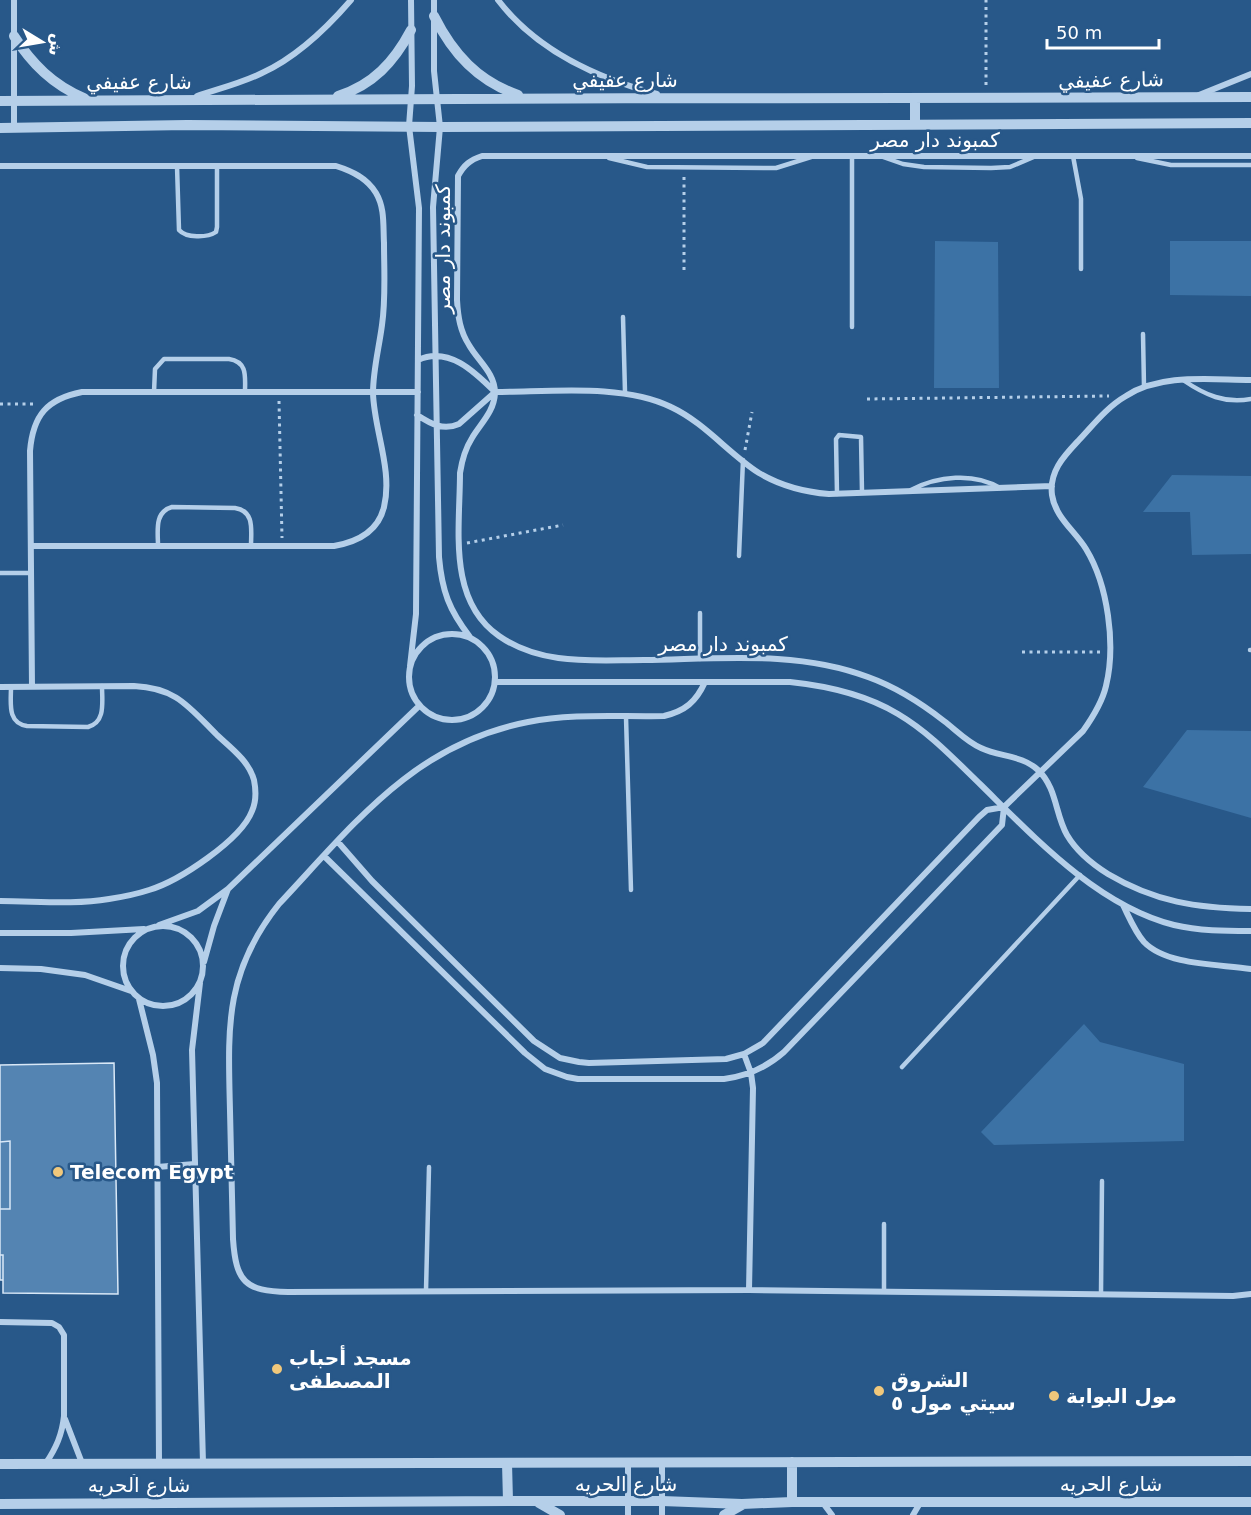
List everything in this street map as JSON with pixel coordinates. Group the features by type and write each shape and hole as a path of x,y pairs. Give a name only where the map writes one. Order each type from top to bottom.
{"street":[{"path":"14,0 14,128"},
{"path":"186,100 262,73 295,53 325,29 351,0"},
{"path":"410,666 416,652 427,642 440,635 455,633 470,637 481,644 490,655 495,668 496,682 493,694 486,705 465,719 453,721 440,719 419,706 412,694 409,680 410,666 417,614 419,208 410,126 411,0"},
{"path":"434,0 434,71 440,127 433,207 441,579 447,600 457,620 470,637"},
{"path":"498,0 529,32 558,54 589,72 623,85 666,97"},
{"path":"434,16 446,39 461,60 480,77 502,90 526,99"},
{"path":"329,99 350,92 369,81 386,67 400,50 411,30"},
{"path":"14,36 25,53 46,75 71,92 90,101"},
{"path":"1193,97 1251,74"},
{"name":"شارع عفيفي","path":"0,101 666,97 915,99 1251,97"},
{"path":"915,99 915,124"},
{"path":"0,128 187,125 440,127 1251,123"},
{"name":"كمبوند دار مصر","path":"1040,771 1026,761 981,748 946,722 891,687 829,665 797,660 573,660 548,657 525,650 496,634 475,611 467,597 463,582 460,544 462,460 472,437 491,411 495,392 491,376 470,347 462,332 458,317 458,176 463,166 471,159 482,156 1251,156"},
{"path":"0,166 336,166 352,171 366,180 376,194 382,209 385,292 374,392 375,416 383,456 386,490 384,507 377,523 366,535 351,543 334,546 31,546"},
{"path":"418,360 427,356 448,357 473,372 495,392"},
{"path":"338,842 388,897 534,1041 551,1053 569,1060 590,1063 718,1060 744,1054 763,1043 782,1026 979,817 987,810 1004,807 1070,743 1093,717 1106,685 1109,652 1105,601 1096,567 1085,547 1060,516 1053,497 1054,473 1060,460 1110,407 1126,395 1144,387 1183,380 1251,380"},
{"path":"32,687 31,433 38,417 50,404 65,396 82,392 418,392"},
{"path":"417,415 438,426 448,428 459,424 495,392 625,392 670,406 690,417 758,472 792,488 810,492 837,494 1052,486"},
{"path":"496,682 790,682 827,687 872,701 922,729 1037,839 1080,875 1123,905 1174,924 1200,929 1251,932"},
{"path":"705,682 699,695 690,706 678,713 664,716 560,718 528,722 498,729 468,740 431,759 389,789 267,919 248,952 235,989 229,1027 234,1263 245,1282 254,1288 266,1291 749,1290 1233,1296 1251,1294"},
{"path":"0,687 152,687 170,693 186,704 246,763 253,778 256,794 253,810 244,825 196,867 151,890 107,899 60,902 0,901"},
{"path":"0,933 82,933 145,929 198,911 228,889 419,706"},
{"path":"1040,771 1053,791 1067,836 1082,854 1101,870 1138,890 1169,901 1251,909"},
{"path":"324,856 525,1053 545,1069 567,1077 590,1080 724,1079 751,1073 784,1052 1002,825 1004,807"},
{"path":"203,1463 192,1050 203,969 228,889"},
{"path":"1123,905 1138,935 1160,953 1179,959 1251,969"},
{"path":"159,925 173,926 186,932 196,942 202,955 203,969"},
{"path":"145,929 133,937 125,950 122,964 124,978 131,991 139,999 152,1005 166,1006 180,1002 200,983"},
{"path":"0,968 41,969 85,975 131,991"},
{"path":"139,999 157,1083 159,1463"},
{"path":"744,1054 751,1073 753,1088 749,1290"},
{"path":"157,1167 195,1164"},
{"path":"0,1322 52,1323 62,1331 64,1416 59,1442 46,1463"},
{"path":"64,1416 82,1463"},
{"name":"شارع الحريه","path":"0,1464 1251,1461"},
{"path":"627,1462 628,1515"},
{"path":"662,1462 662,1515"},
{"path":"792,1462 792,1502"},
{"path":"507,1463 508,1501"},
{"name":"شارع الحريه","path":"0,1504 508,1501 662,1501 742,1504 792,1502 1251,1502"},
{"path":"536,1502 560,1515"},
{"path":"823,1502 832,1515"},
{"path":"913,1515 921,1502"},
{"path":"724,1515 742,1504"}],"lane":[{"path":"603,156 647,167 776,168 812,156"},
{"path":"852,156 852,327"},
{"path":"880,156 903,164 924,167 1001,168 1010,167 1037,156"},
{"path":"1073,156 1081,199 1081,269"},
{"path":"1132,156 1171,165 1251,165"},
{"path":"177,166 178,230 185,236 209,236 216,232 217,166"},
{"path":"623,317 625,392"},
{"path":"1143,334 1144,387"},
{"path":"154,392 155,369 164,359 229,359 238,361 244,369 245,392"},
{"path":"1183,380 1203,393 1225,400 1251,399"},
{"path":"837,494 836,439 839,435 861,437 862,492"},
{"path":"740,556 743,460"},
{"path":"909,491 928,482 945,479 982,479 1000,488"},
{"path":"158,546 158,518 163,510 172,507 235,507 248,513 251,522 251,546"},
{"path":"0,573 31,573"},
{"path":"700,613 700,659"},
{"path":"11,687 11,712 18,724 88,727 96,724 101,716 102,686"},
{"path":"626,717 631,890"},
{"path":"902,1067 1080,875"},
{"path":"426,1291 429,1167"},
{"path":"1101,1294 1102,1181"},
{"path":"884,1224 884,1292"}],"path":[{"path":"986,0 986,99"},
{"path":"684,167 684,271"},
{"path":"279,392 282,546"},
{"path":"867,399 1126,395"},
{"path":"0,404 50,404"},
{"path":"743,460 752,412"},
{"path":"460,544 563,525"},
{"path":"1022,652 1109,652"},
{"path":"134,1463 134,1503"}],"shaded area":[{"path":"935,241 998,242 999,388 934,388"},
{"path":"1170,241 1251,241 1251,296 1170,295"},
{"path":"1172,475 1251,476 1251,554 1192,555 1190,512 1143,512"},
{"path":"1187,730 1251,731 1251,818 1143,787"},
{"path":"1084,1024 1100,1042 1184,1064 1184,1141 994,1145 981,1132"}],"building":[{"name":"Telecom Egypt","path":"114,1063 118,1294 3,1293 3,1280 0,1280 0,1065"},
{"path":"10,1141 10,1209 0,1209 0,1142"},
{"path":"0,1255 3,1255 3,1280 0,1280"}],"place":[{"name":"Telecom Egypt","path":"58,1172"},
{"name":"مسجد أحباب المصطفى","path":"277,1369"},
{"name":"الشروق سيتي مول ٥","path":"879,1391"},
{"name":"مول البوابة","path":"1054,1396"}]}
